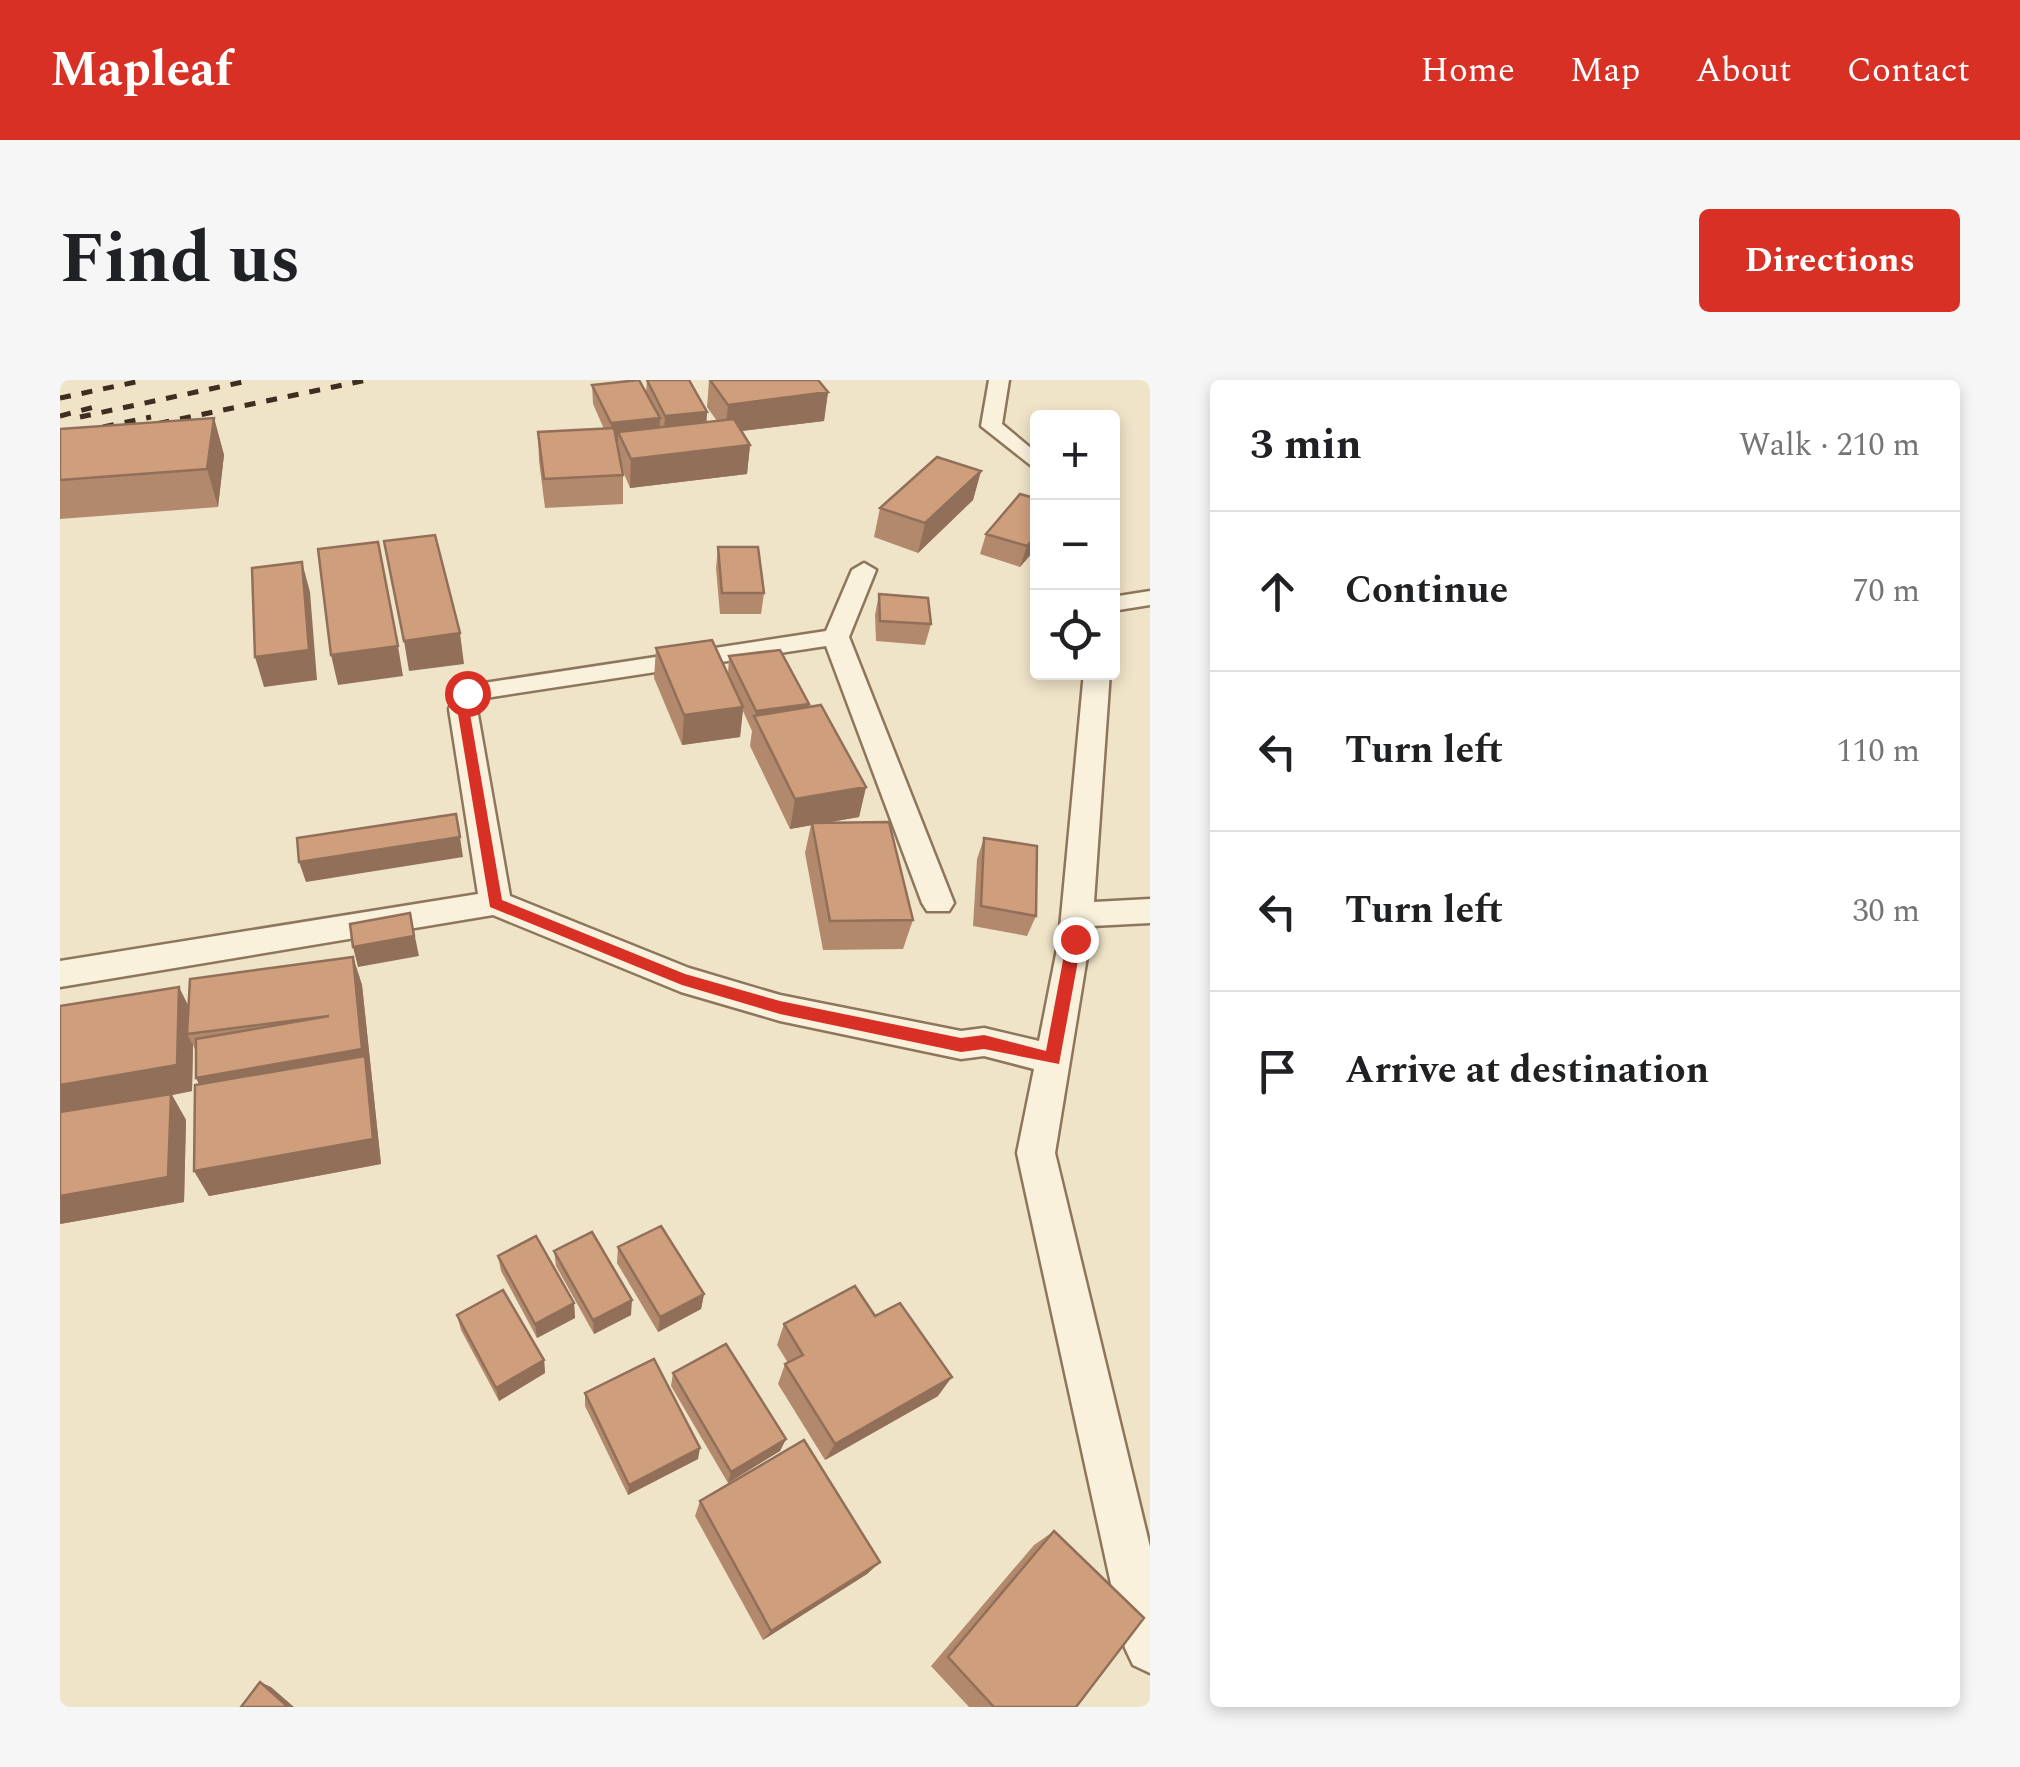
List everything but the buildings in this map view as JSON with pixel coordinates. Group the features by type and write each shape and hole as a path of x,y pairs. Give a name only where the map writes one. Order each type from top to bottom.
{"street":[{"path":"999,380 992,426 1030,458"},
{"path":"864,570 836,638 859,710 909,821 938,903"},
{"path":"1120,603 1150,598"},
{"path":"495,903 463,708 467,693 836,638"},
{"path":"1097,680 1077,915 1036,1153 1150,1648"},
{"path":"60,974 495,903 682,979 780,1008 961,1045 984,1042 1053,1059"},
{"path":"1077,915 1150,912"}],"railway":[{"path":"60,398 145,380"},
{"path":"80,417 252,380"},
{"path":"137,428 367,380"},
{"path":"60,416 94,407"},
{"path":"60,436 151,417"}],"route":[{"path":"467,693 463,708 495,903 682,979 780,1008 961,1045 984,1042 1053,1059 1075,939"}]}
